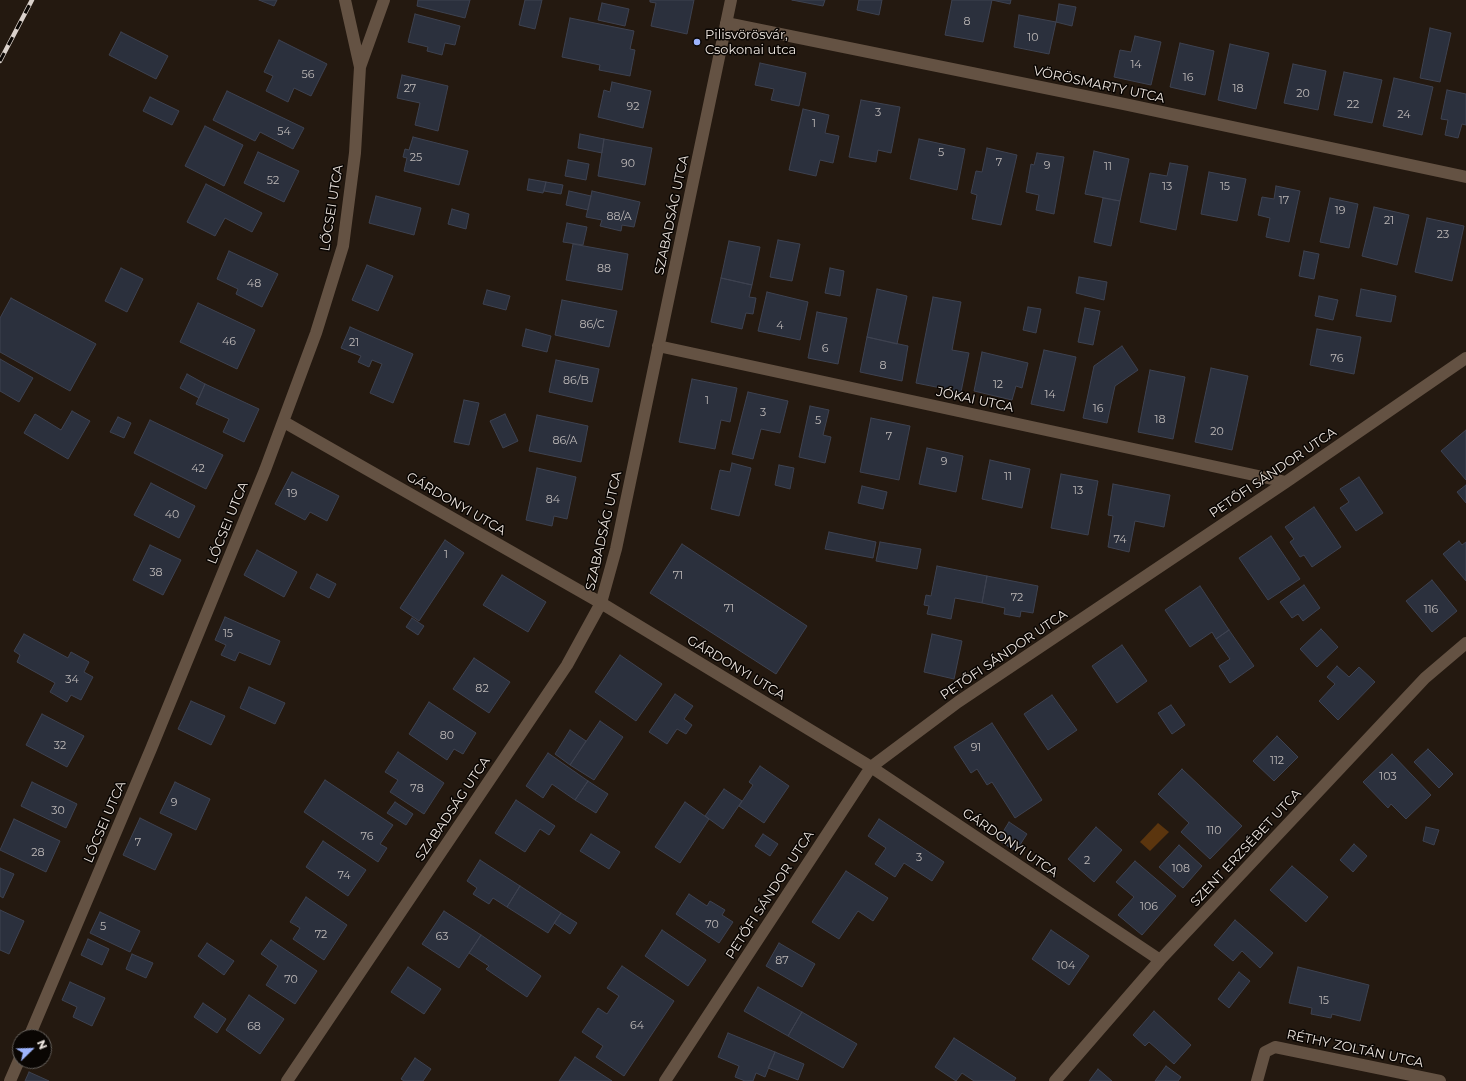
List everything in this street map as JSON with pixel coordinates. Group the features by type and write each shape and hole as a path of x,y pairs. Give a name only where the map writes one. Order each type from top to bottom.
{"street":[{"path":"345,0 360,67"},
{"name":"LŐCSEI UTCA","path":"32,1029 151,749 284,422 316,333 343,246 355,153 360,67 384,0"},
{"name":"SZABADSÁG UTCA","path":"287,1081 562,672 601,603 616,549 731,0"},
{"name":"VÖRÖSMARTY UTCA","path":"726,23 1124,104 1466,177"},
{"name":"JÓKAI UTCA","path":"658,346 1286,482"},
{"name":"PETŐFI SÁNDOR UTCA","path":"665,1081 871,767 958,702 1286,482 1466,358"},
{"name":"GÁRDONYI UTCA","path":"284,422 601,603 871,767 1160,960"},
{"name":"SZENT ERZSÉBET UTCA","path":"1055,1081 1160,960 1425,678 1466,643"},
{"name":"RÉTHY ZOLTÁN UTCA","path":"1257,1081 1265,1052 1275,1047 1440,1081"},
{"path":"10,1081 15,1069"}],"shaded area":[{"path":"1158,823 1169,832 1150,851 1140,842"}],"building":[{"path":"259,0 277,0 274,6"},
{"path":"418,0 470,0 465,18 417,6"},
{"path":"525,0 542,0 535,29 519,25"},
{"path":"650,0 694,0 687,34 651,26 656,3 650,2"},
{"path":"792,0 825,0 823,6"},
{"path":"859,0 882,0 879,15 857,10"},
{"path":"952,0 992,0 983,42 945,35"},
{"path":"992,0 1011,0 1010,4"},
{"path":"602,3 629,9 625,26 598,20"},
{"path":"1059,4 1076,7 1072,26 1056,22"},
{"path":"415,14 460,26 455,45 445,43 442,55 427,51 428,47 408,42"},
{"path":"1019,15 1056,22 1049,54 1014,47"},
{"path":"570,18 634,31 630,49 635,50 630,76 599,70 600,65 562,57"},
{"path":"1430,28 1451,33 1440,82 1420,78"},
{"path":"121,32 168,56 156,79 109,55"},
{"path":"1135,36 1161,42 1151,85 1114,77 1120,50 1131,52"},
{"path":"279,40 327,64 311,96 294,88 288,102 266,91 273,76 264,72"},
{"path":"1180,43 1214,51 1205,95 1170,87"},
{"path":"1230,44 1269,53 1256,109 1218,100"},
{"path":"760,63 806,73 799,106 771,100 774,89 755,85"},
{"path":"1293,64 1326,71 1318,110 1284,103"},
{"path":"1344,72 1382,80 1372,123 1334,115"},
{"path":"402,75 448,86 438,131 415,125 420,103 397,98"},
{"path":"1394,78 1433,87 1422,135 1383,126"},
{"path":"612,82 651,91 643,128 598,117 604,90 610,92"},
{"path":"1447,90 1466,94 1466,125 1462,124 1458,138 1445,135 1448,120 1441,119"},
{"path":"227,91 304,128 293,149 260,132 255,141 213,120"},
{"path":"150,97 179,111 172,125 143,111"},
{"path":"861,100 900,107 891,153 878,150 876,162 849,157"},
{"path":"803,109 829,115 825,133 839,136 833,163 820,160 816,176 789,170"},
{"path":"205,126 243,145 224,186 185,166"},
{"path":"580,134 604,139 602,153 578,148"},
{"path":"413,137 468,151 459,185 404,171 407,158 403,157 405,149 409,150"},
{"path":"604,139 652,148 645,185 598,176"},
{"path":"919,139 965,149 957,190 910,179"},
{"path":"987,148 1017,155 1001,225 972,219 977,195 971,193 976,171 982,172"},
{"path":"1094,151 1129,159 1120,201 1085,194"},
{"path":"258,152 299,171 284,202 244,183"},
{"path":"1037,153 1064,157 1054,214 1036,210 1039,195 1026,192 1031,164 1034,165"},
{"path":"568,160 589,164 586,180 565,176"},
{"path":"1170,163 1188,166 1176,230 1140,222 1150,173 1167,176"},
{"path":"1209,172 1246,179 1237,221 1201,214"},
{"path":"529,179 546,182 543,193 527,190"},
{"path":"546,182 563,185 561,194 544,191"},
{"path":"206,184 262,213 252,232 225,218 215,236 187,222"},
{"path":"1276,186 1300,191 1289,242 1266,237 1270,218 1258,215 1262,197 1274,199"},
{"path":"569,191 591,196 588,210 566,205"},
{"path":"592,191 640,202 634,227 622,225 621,231 600,226 602,220 586,217"},
{"path":"376,196 421,208 414,235 369,223"},
{"path":"1103,198 1120,201 1111,246 1094,242"},
{"path":"1330,198 1358,204 1349,248 1320,242"},
{"path":"1374,207 1409,215 1397,265 1362,256"},
{"path":"452,209 469,214 466,229 448,224"},
{"path":"1427,218 1464,226 1452,281 1415,272"},
{"path":"567,223 587,227 583,245 563,242"},
{"path":"778,240 800,244 792,281 770,277"},
{"path":"729,241 760,247 752,285 721,278"},
{"path":"573,244 628,254 622,290 566,280"},
{"path":"229,251 278,274 262,307 236,294 238,289 217,279"},
{"path":"1304,251 1319,254 1314,279 1299,276"},
{"path":"367,265 393,276 378,311 352,300"},
{"path":"121,268 143,279 127,312 105,301"},
{"path":"830,268 844,271 840,296 825,293"},
{"path":"1079,277 1107,282 1104,300 1076,293"},
{"path":"721,278 752,285 749,297 756,298 753,314 746,313 742,329 711,322"},
{"path":"877,289 907,296 897,344 867,337"},
{"path":"1361,289 1396,296 1391,322 1356,316"},
{"path":"487,290 510,296 506,310 483,304"},
{"path":"767,292 808,302 800,340 758,331"},
{"path":"1319,296 1338,300 1333,320 1315,316"},
{"path":"933,297 961,302 952,350 969,353 961,392 916,383"},
{"path":"11,298 96,344 70,391 0,352 0,318"},
{"path":"562,300 617,311 609,347 555,335"},
{"path":"198,303 255,330 237,369 180,342"},
{"path":"1028,307 1041,309 1036,333 1023,330"},
{"path":"1085,308 1100,311 1093,345 1078,342"},
{"path":"817,312 847,318 838,364 808,358"},
{"path":"350,327 413,354 393,403 370,393 382,364 372,360 369,367 358,362 361,356 341,348"},
{"path":"526,329 551,336 547,352 522,346"},
{"path":"1317,329 1361,337 1354,374 1310,365"},
{"path":"867,337 908,346 902,381 860,372"},
{"path":"1122,346 1138,370 1115,386 1107,423 1083,418 1094,366"},
{"path":"1044,350 1076,357 1064,411 1031,404"},
{"path":"982,352 1028,363 1022,388 1016,386 1012,400 974,391"},
{"path":"0,359 33,378 19,402 0,391"},
{"path":"556,360 599,369 592,402 549,392"},
{"path":"1211,368 1248,376 1232,450 1195,442"},
{"path":"1150,370 1185,377 1173,439 1138,432"},
{"path":"187,374 205,384 199,398 180,388"},
{"path":"692,379 737,388 730,422 721,420 715,449 679,442"},
{"path":"205,384 259,409 244,442 223,432 229,419 196,404"},
{"path":"748,392 788,401 780,433 761,429 753,459 732,454"},
{"path":"464,400 479,403 469,445 454,442"},
{"path":"810,406 829,410 823,435 831,437 825,463 799,457"},
{"path":"72,411 90,421 68,459 24,433 35,414 61,430"},
{"path":"505,414 518,441 503,448 490,421"},
{"path":"537,415 588,426 581,462 529,451"},
{"path":"118,417 131,423 124,438 110,432"},
{"path":"871,418 910,426 899,480 860,472"},
{"path":"150,420 223,455 206,489 134,453"},
{"path":"1466,430 1466,480 1441,451"},
{"path":"927,448 963,456 956,492 919,484"},
{"path":"990,460 1030,469 1022,508 982,499"},
{"path":"732,463 751,468 739,516 711,509 720,470 730,472"},
{"path":"779,465 794,468 790,489 775,485"},
{"path":"537,468 576,477 567,519 554,516 552,526 526,520"},
{"path":"292,472 339,496 327,521 310,512 305,520 275,504"},
{"path":"1061,474 1098,481 1088,535 1051,528"},
{"path":"1359,477 1383,513 1356,531 1340,508 1349,502 1340,489"},
{"path":"151,483 195,506 179,538 134,515"},
{"path":"1113,484 1170,495 1164,527 1135,521 1129,552 1108,547 1113,516 1108,515"},
{"path":"1466,485 1466,503 1457,492"},
{"path":"862,486 887,492 883,509 858,503"},
{"path":"1314,507 1341,547 1312,567 1304,555 1300,557 1290,542 1294,539 1285,527"},
{"path":"829,532 876,542 873,558 825,549"},
{"path":"1271,536 1300,579 1268,600 1239,558"},
{"path":"445,540 464,553 419,621 400,608"},
{"path":"1459,541 1462,545 1466,542 1466,581 1443,554"},
{"path":"880,542 921,549 917,569 876,561"},
{"path":"682,544 807,626 776,674 650,593"},
{"path":"150,545 181,560 163,595 133,580"},
{"path":"257,550 297,572 284,597 244,575"},
{"path":"937,566 987,576 982,603 955,598 951,619 927,614 929,606 924,605 926,595 931,596"},
{"path":"317,574 336,584 329,598 310,588"},
{"path":"502,575 546,602 528,632 483,605"},
{"path":"987,576 1038,586 1033,613 1021,611 1020,617 1004,614 1005,608 982,603"},
{"path":"1432,580 1457,611 1432,632 1406,601"},
{"path":"1304,585 1320,608 1303,621 1298,614 1292,618 1280,602"},
{"path":"1200,586 1229,630 1216,639 1212,632 1190,647 1165,610"},
{"path":"225,617 280,641 270,665 239,652 235,661 221,655 226,645 215,640"},
{"path":"412,618 424,626 418,635 406,627"},
{"path":"1321,629 1338,647 1317,667 1300,649"},
{"path":"1229,630 1254,666 1230,683 1219,666 1230,659 1216,639"},
{"path":"24,634 68,658 71,652 89,662 84,672 93,677 81,700 71,695 67,702 50,692 55,683 17,662 20,655 14,651"},
{"path":"932,634 962,641 954,679 924,672"},
{"path":"1122,645 1147,681 1117,703 1092,666"},
{"path":"620,655 662,684 636,721 595,692"},
{"path":"474,658 510,682 489,713 453,689"},
{"path":"1337,666 1349,677 1359,667 1375,682 1338,720 1319,701 1335,684 1327,677"},
{"path":"249,687 285,703 275,724 240,708"},
{"path":"675,694 693,706 684,719 692,725 686,734 677,729 667,744 649,732"},
{"path":"1052,695 1077,730 1048,750 1024,714"},
{"path":"191,701 225,716 211,745 178,729"},
{"path":"429,702 476,733 463,754 454,749 447,760 409,734"},
{"path":"1171,705 1185,725 1172,734 1158,713"},
{"path":"42,714 84,736 67,767 26,745"},
{"path":"600,721 623,737 594,780 570,765"},
{"path":"992,723 1042,800 1015,818 992,782 987,785 977,769 971,773 954,747"},
{"path":"570,730 586,741 570,765 555,754"},
{"path":"1277,736 1298,757 1274,781 1253,761"},
{"path":"1428,749 1453,774 1439,788 1414,762"},
{"path":"398,752 444,783 424,814 390,792 398,780 385,772"},
{"path":"548,753 588,781 575,800 552,784 543,798 526,786"},
{"path":"1392,754 1431,795 1406,819 1391,804 1388,808 1363,782"},
{"path":"760,766 789,786 764,823 739,806 753,785 749,782"},
{"path":"1182,769 1242,826 1210,859 1181,832 1189,823 1158,794"},
{"path":"325,780 393,825 380,844 387,848 378,862 304,812"},
{"path":"588,781 608,794 596,813 575,800"},
{"path":"32,782 77,804 66,828 21,806"},
{"path":"175,782 210,799 196,830 160,813"},
{"path":"724,789 742,801 723,829 705,816"},
{"path":"516,800 555,826 549,835 540,829 525,852 495,833"},
{"path":"395,802 413,814 406,825 387,813"},
{"path":"685,802 709,819 680,863 655,847"},
{"path":"140,818 172,834 155,870 123,855"},
{"path":"14,819 60,841 46,872 0,850"},
{"path":"879,819 944,862 932,881 904,863 895,877 875,864 886,848 868,836"},
{"path":"1009,822 1027,834 1016,851 998,840"},
{"path":"1096,827 1122,850 1094,882 1068,859"},
{"path":"1426,827 1439,830 1434,845 1423,841"},
{"path":"591,834 620,852 609,869 580,851"},
{"path":"763,834 778,844 770,856 755,846"},
{"path":"323,841 366,870 348,896 306,867"},
{"path":"1354,844 1367,856 1353,872 1340,860"},
{"path":"1179,845 1202,866 1183,888 1159,867"},
{"path":"480,860 520,886 507,907 493,898 489,904 473,894 477,888 467,881"},
{"path":"1135,861 1176,896 1142,935 1118,915 1134,897 1116,882"},
{"path":"1292,866 1328,897 1306,922 1270,890"},
{"path":"0,868 14,874 3,898 0,896"},
{"path":"846,871 888,898 873,921 858,911 839,939 812,922"},
{"path":"520,886 561,913 548,933 507,907"},
{"path":"689,894 707,906 710,901 725,910 722,915 733,922 719,943 676,914"},
{"path":"306,897 347,925 324,960 293,939 300,928 290,922"},
{"path":"0,910 24,921 9,954 0,950"},
{"path":"444,911 481,935 459,968 422,944"},
{"path":"100,912 140,931 130,952 90,933"},
{"path":"561,913 577,923 570,934 554,923"},
{"path":"1235,920 1273,953 1260,968 1242,951 1233,961 1214,945"},
{"path":"662,930 706,960 688,986 645,956"},
{"path":"1051,930 1089,956 1069,985 1032,959"},
{"path":"481,935 541,976 527,997 486,969 489,966 469,953"},
{"path":"88,939 109,949 102,965 81,955"},
{"path":"271,940 317,971 295,1004 266,985 278,966 261,954"},
{"path":"207,943 234,961 224,975 198,956"},
{"path":"779,943 815,964 802,987 766,966"},
{"path":"132,954 153,963 146,978 126,969"},
{"path":"622,966 674,1001 624,1076 596,1057 603,1046 582,1032 598,1008 607,1014 619,996 607,988"},
{"path":"408,967 441,989 424,1014 391,992"},
{"path":"1298,967 1369,985 1360,1021 1332,1014 1331,1018 1311,1014 1312,1008 1289,1003"},
{"path":"1239,972 1250,981 1229,1008 1218,999"},
{"path":"70,982 105,998 92,1026 73,1017 77,1007 62,1000"},
{"path":"758,987 802,1012 788,1036 744,1011"},
{"path":"249,995 284,1019 260,1054 226,1030"},
{"path":"203,1003 226,1019 217,1033 194,1017"},
{"path":"1154,1011 1191,1045 1174,1064 1149,1042 1145,1046 1133,1035"},
{"path":"802,1012 857,1044 843,1068 788,1036"},
{"path":"728,1033 775,1052 765,1077 756,1073 753,1081 745,1081 735,1077 739,1066 718,1057"},
{"path":"954,1038 1016,1078 1014,1081 974,1081 962,1073 956,1081 935,1067"},
{"path":"775,1052 804,1064 798,1080 768,1068"},
{"path":"575,1057 612,1081 559,1081"},
{"path":"415,1058 431,1069 423,1081 404,1081 401,1079"},
{"path":"1166,1066 1181,1077 1178,1081 1155,1081"},
{"path":"1098,1069 1112,1081 1089,1081"},
{"path":"29,1072 49,1081 25,1081"}],"railway":[{"path":"0,61 32,0"}],"place":[{"name":"Pilisvörösvár, Csokonai utca","path":"697,42"}]}
